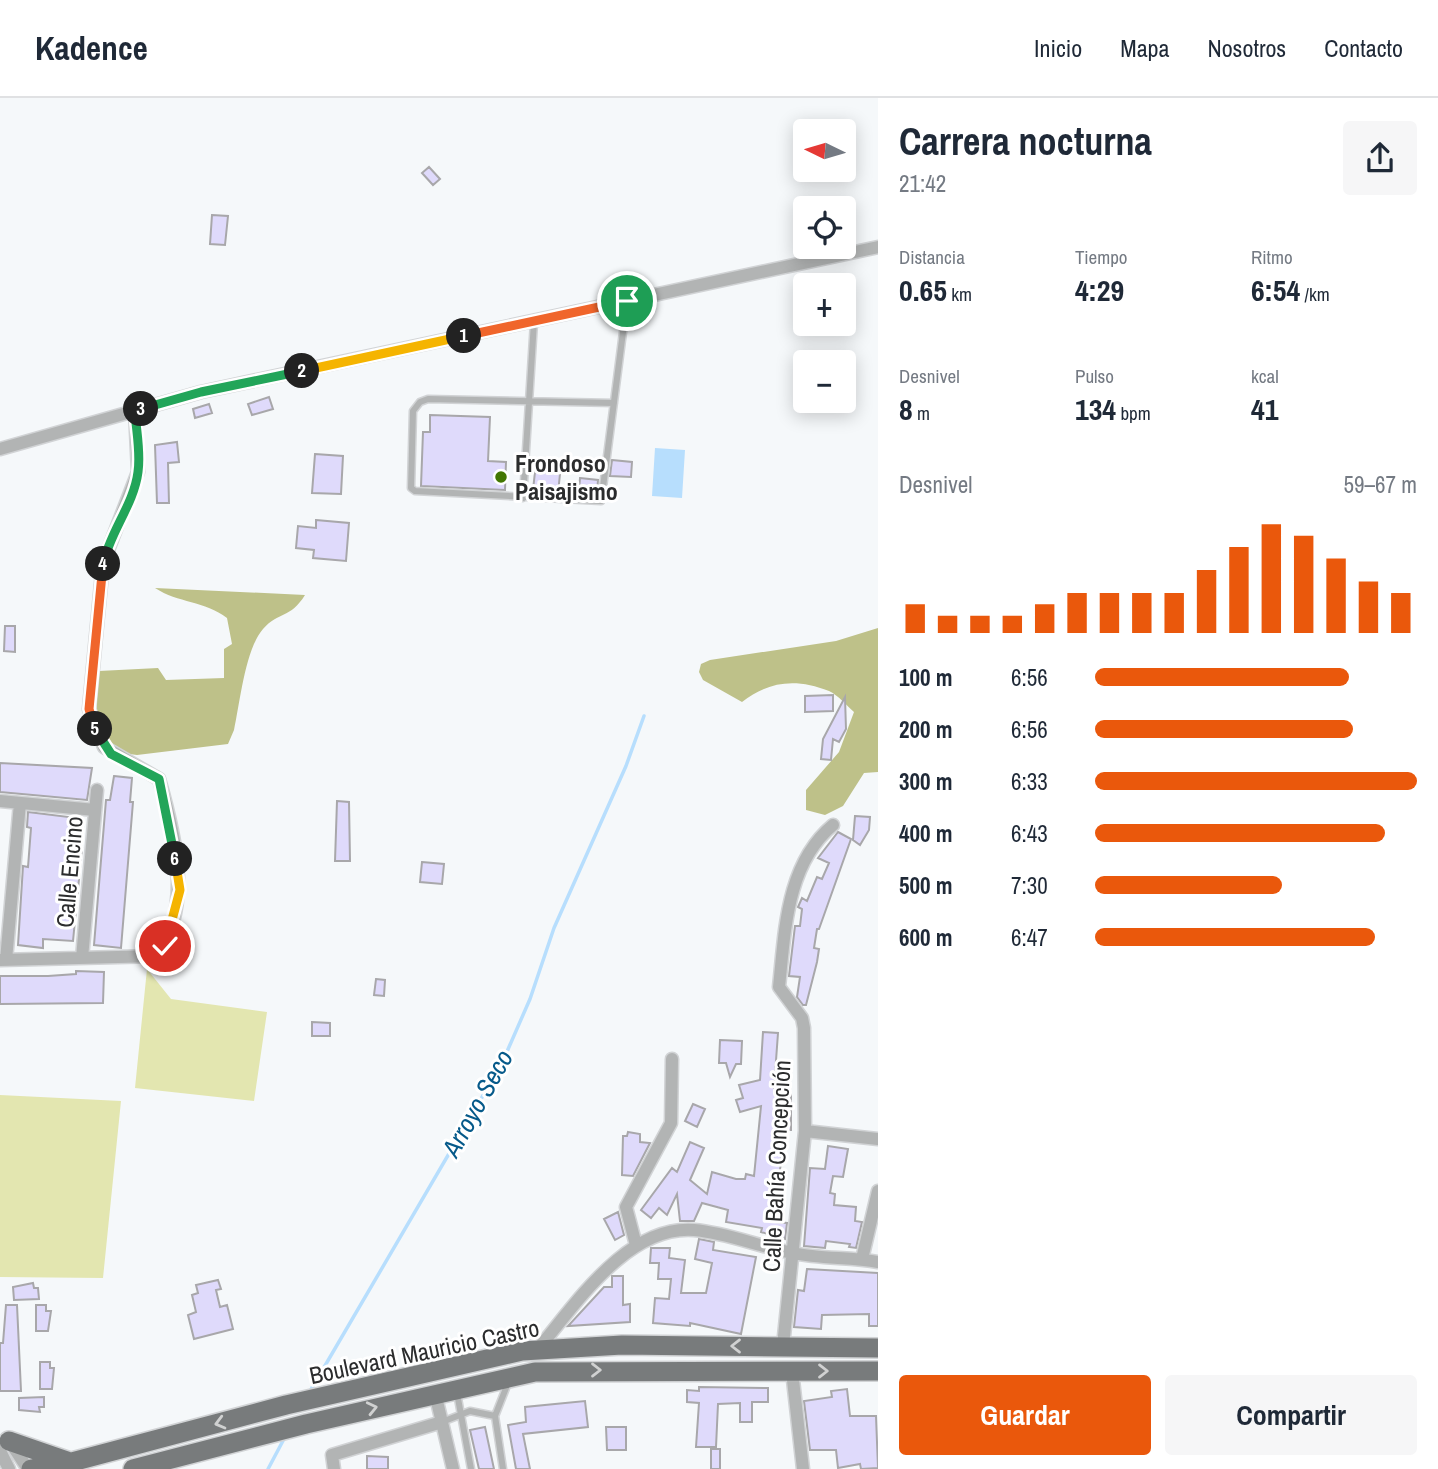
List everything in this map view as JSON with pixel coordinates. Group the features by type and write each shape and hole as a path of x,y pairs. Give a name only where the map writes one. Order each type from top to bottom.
{"main road":[{"name":"Boulevard Mauricio Castro","path":"30,1469 72,1462 323,1396 538,1349 783,1346 878,1348"},
{"name":"Boulevard Mauricio Castro","path":"133,1469 456,1388 555,1370 878,1371"},
{"path":"3,1443 72,1462"}],"street":[{"path":"0,449 201,392 878,247"},
{"path":"20,803 3,960 157,956 168,939 180,885 159,779 111,754 104,747 89,709 103,564 138,472 135,411"},
{"name":"Calle Encino","path":"82,958 97,790"},
{"path":"0,801 96,810"},
{"name":"Calle Bahía Concepción","path":"783,1346 805,1132 804,1028 797,1010 783,996 779,987 790,900 810,848 833,825"},
{"path":"636,1245 626,1207 671,1123 673,1059"},
{"path":"805,1132 878,1139"},
{"path":"862,1259 878,1191"},
{"path":"538,1349 597,1280 636,1245 677,1231 692,1230 728,1235 794,1254 878,1262"},
{"path":"792,1371 803,1469"},
{"path":"435,1393 453,1469"},
{"path":"334,1469 332,1455 442,1422"},
{"path":"3,1443 9,1469"},
{"path":"3,1443 30,1469"}],"lane":[{"path":"614,403 428,399 420,402 413,411 411,488 415,491 523,498 601,500 614,403 627,301"},
{"path":"523,498 534,321"},
{"path":"503,1469 495,1416 509,1379"},
{"path":"456,1388 471,1469"},
{"path":"442,1422 460,1414 481,1412 495,1416"}],"green space":[{"path":"155,588 305,595 289,612 269,623 257,638 247,663 234,730 228,744 137,755 123,752 105,736 97,711 99,671 158,668 166,680 224,678 224,649 232,644 227,618 210,608 173,597"},
{"path":"878,628 878,772 864,773 843,806 825,815 806,810 806,790 839,752 854,712 829,691 794,683 762,690 742,702 703,680 699,672 701,664 710,660 836,641"},
{"path":"147,969 171,999 267,1012 254,1101 135,1088"},
{"path":"0,1095 121,1101 103,1278 0,1277"}],"water":[{"path":"655,448 685,450 682,498 652,496"}],"building":[{"path":"429,167 440,179 433,185 422,173"},
{"path":"212,215 228,216 225,245 210,244"},
{"path":"269,397 273,409 252,415 248,404"},
{"path":"209,404 212,413 195,418 193,409"},
{"path":"430,415 490,417 488,461 506,462 505,490 421,486 423,432 430,432"},
{"path":"177,442 179,462 168,463 169,503 157,503 155,445"},
{"path":"315,454 343,456 341,494 312,493"},
{"path":"612,460 632,462 631,477 610,476"},
{"path":"535,472 560,474 558,493 533,490"},
{"path":"580,478 598,480 597,493 579,491"},
{"path":"316,520 349,523 346,561 313,558 314,550 296,548 298,526 316,528"},
{"path":"5,626 15,626 15,652 4,651"},
{"path":"833,695 833,711 805,712 805,696"},
{"path":"845,697 846,729 839,742 833,739 831,760 821,759 823,739"},
{"path":"0,763 92,768 87,800 0,792"},
{"path":"114,776 132,778 130,802 133,802 121,948 94,945 106,800 110,800"},
{"path":"337,801 349,802 350,861 335,861"},
{"path":"28,812 77,818 74,847 82,848 73,941 43,939 43,948 18,945 23,866 28,867 31,828 27,827"},
{"path":"855,816 870,817 869,830 860,845 853,840"},
{"path":"838,832 851,839 817,929 814,948 819,949 817,962 806,1005 803,1005 797,997 800,977 789,976 795,926 800,926 802,909 798,907 802,898 807,901 817,877 822,879 829,863 818,858"},
{"path":"422,862 444,864 442,884 420,882"},
{"path":"76,971 104,972 103,1003 0,1004 0,976 48,976 76,974"},
{"path":"376,979 385,980 384,996 374,995"},
{"path":"312,1022 330,1023 330,1036 312,1036"},
{"path":"763,1032 778,1033 774,1088 788,1084 791,1094 791,1130 785,1130 779,1178 783,1179 784,1199 780,1198 776,1222 787,1223 785,1239 761,1232 762,1228 726,1222 728,1210 702,1203 694,1221 680,1221 677,1194 667,1215 659,1208 651,1218 641,1210 672,1168 677,1172 690,1142 704,1148 690,1180 707,1194 712,1172 736,1179 745,1179 746,1174 754,1176 761,1106 740,1112 736,1100 743,1098 739,1085 760,1080"},
{"path":"720,1040 742,1041 741,1064 736,1064 730,1077 726,1063 719,1063"},
{"path":"693,1104 705,1109 697,1127 685,1121"},
{"path":"628,1132 640,1134 640,1142 650,1143 633,1176 622,1175 623,1136 627,1136"},
{"path":"828,1146 848,1149 843,1177 833,1176 830,1193 835,1194 834,1205 856,1207 855,1221 862,1222 856,1248 849,1247 850,1244 826,1241 825,1248 804,1246 810,1168 825,1169"},
{"path":"618,1212 624,1235 615,1240 604,1219"},
{"path":"699,1239 714,1242 713,1250 756,1257 741,1334 690,1323 690,1326 653,1323 655,1298 669,1299 671,1279 658,1279 659,1263 650,1263 651,1248 670,1248 669,1258 685,1260 681,1293 706,1293 712,1263 695,1259"},
{"path":"807,1269 878,1273 878,1326 869,1326 869,1314 822,1315 821,1329 794,1327 798,1290 804,1291"},
{"path":"612,1276 623,1276 623,1305 630,1304 630,1322 568,1326 604,1287 612,1287"},
{"path":"218,1280 221,1289 216,1290 220,1307 227,1305 233,1329 194,1339 188,1315 196,1312 192,1295 198,1293 196,1285"},
{"path":"33,1283 34,1288 38,1288 39,1299 14,1300 13,1287"},
{"path":"6,1305 17,1305 21,1391 0,1391 0,1343 3,1343"},
{"path":"36,1305 46,1305 46,1311 51,1311 48,1331 36,1331"},
{"path":"40,1362 50,1362 50,1368 54,1368 52,1389 40,1389"},
{"path":"699,1387 768,1388 768,1402 752,1402 752,1422 740,1422 740,1403 718,1404 716,1447 696,1447 699,1403 687,1402 687,1390 699,1391"},
{"path":"847,1389 850,1416 876,1416 878,1468 861,1469 860,1464 838,1468 836,1450 810,1450 804,1401 832,1397 831,1391"},
{"path":"44,1397 44,1407 39,1407 40,1412 19,1410 19,1398"},
{"path":"585,1401 588,1427 523,1434 530,1469 516,1469 508,1425 526,1422 525,1407"},
{"path":"485,1427 494,1469 479,1469 470,1430"},
{"path":"606,1427 626,1427 626,1450 607,1450"},
{"path":"711,1449 720,1449 720,1469 711,1469"},
{"path":"367,1456 388,1457 388,1469 367,1469"}],"waterway":[{"name":"Arroyo Seco","path":"309,1393 502,1063 530,999 554,928 626,766 644,716"},
{"name":"Arroyo Seco","path":"268,1469 285,1437"}],"place":[{"name":"Frondoso Paisajismo","path":"501,477"}],"route":[{"path":"165,946 180,885 159,779 111,754 104,747 97,736 89,709 106,548 138,472 135,411 201,392 627,301"}]}
